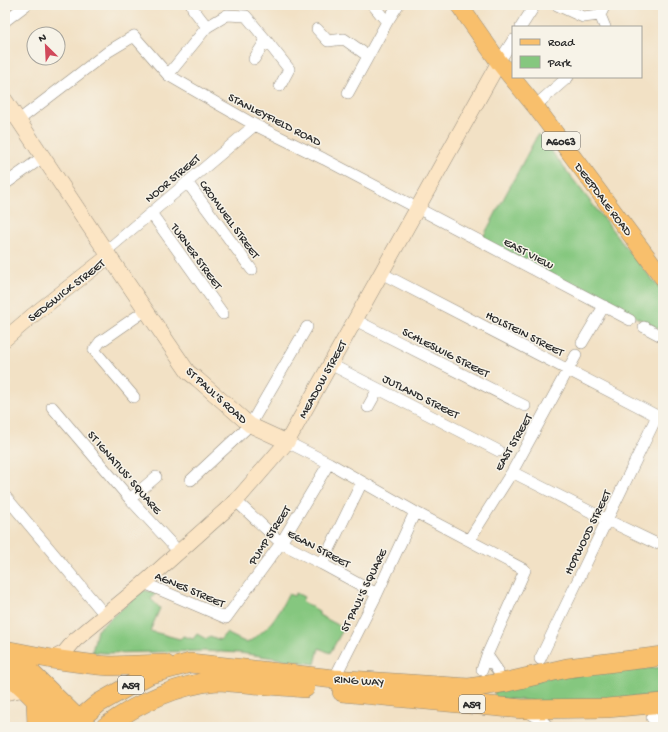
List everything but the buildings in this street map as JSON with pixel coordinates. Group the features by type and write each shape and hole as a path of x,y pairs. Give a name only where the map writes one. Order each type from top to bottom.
{"highway":[{"path":"5,651 52,659 110,666 190,663"},
{"path":"5,651 32,674 74,725"},
{"name":"RING WAY","path":"74,725 99,703 150,674 190,663 334,678 469,688 507,682 567,668 661,656"},
{"path":"5,671 30,694 74,725"},
{"name":"RING WAY","path":"106,727 126,712 166,693 195,685 218,681 522,709 607,708 663,703"},
{"path":"30,694 37,727"}],"main road":[{"name":"DEEPDALE ROAD","path":"459,5 512,78"},
{"name":"DEEPDALE ROAD","path":"512,78 535,106 663,278"}],"street":[{"path":"5,21 26,5"},
{"path":"192,5 193,9 207,27"},
{"path":"373,5 386,22"},
{"path":"348,93 386,22 398,5"},
{"path":"522,26 535,5"},
{"path":"557,5 583,17 603,10 604,26"},
{"path":"168,75 207,27 227,15 246,16 289,69 280,86"},
{"path":"317,29 328,42 344,39 371,51"},
{"name":"STANLEYFIELD ROAD","path":"12,118 109,51 134,36 168,75 256,125 324,158 416,208"},
{"path":"254,59 266,40"},
{"path":"499,62 512,42"},
{"name":"MEADOW STREET","path":"52,659 64,653 76,640 144,583 236,501 287,442 416,208 499,62"},
{"path":"535,106 567,78"},
{"name":"ST PAUL'S ROAD","path":"5,100 12,118 43,157 188,372 250,425 329,462 415,512 469,540"},
{"name":"NOOR STREET","path":"107,254 151,213 256,125"},
{"path":"5,184 43,157"},
{"name":"CROMWELL STREET","path":"187,182 252,270"},
{"name":"EAST VIEW","path":"416,208 630,320"},
{"name":"TURNER STREET","path":"151,213 223,314"},
{"name":"SEDGWICK STREET","path":"5,339 107,254"},
{"name":"HOLSTEIN STREET","path":"381,273 660,418"},
{"path":"582,343 604,306"},
{"path":"134,397 94,350 100,342 146,310"},
{"name":"SCHLESWIG STREET","path":"355,320 525,406"},
{"path":"190,480 250,425 307,327"},
{"path":"644,327 663,337"},
{"name":"EAST STREET","path":"469,540 512,472 576,355"},
{"name":"JUTLAND STREET","path":"330,364 499,451"},
{"path":"368,407 378,389"},
{"name":"ST IGNATIUS' SQUARE","path":"52,407 130,499 179,552"},
{"name":"HOPWOOD STREET","path":"540,659 607,520 660,418"},
{"name":"PUMP STREET","path":"226,618 281,543 329,462"},
{"path":"512,472 655,543"},
{"path":"130,499 156,478"},
{"path":"322,564 362,482"},
{"path":"5,496 105,615"},
{"name":"EGAN STREET","path":"236,501 281,543 376,594"},
{"name":"ST PAUL'S SQUARE","path":"334,678 415,512"},
{"path":"469,540 525,570 487,655 482,670"},
{"name":"AGNES STREET","path":"144,583 226,618"},
{"path":"76,640 76,650 84,663"},
{"path":"487,655 498,671"},
{"path":"5,693 30,694"},
{"path":"522,709 542,720 548,727"}],"green space":[{"path":"538,134 624,245 663,292 663,331 482,239"},
{"path":"144,590 156,593 151,599 160,608 150,631 180,639 183,636 193,639 197,634 206,639 210,636 220,640 226,633 247,643 272,622 288,594 294,596 296,593 304,597 302,601 319,611 319,615 344,628 330,653 319,648 315,664 240,653 203,651 92,652 97,630"},
{"path":"663,667 663,695 560,703 495,698 494,692 552,677"}]}
